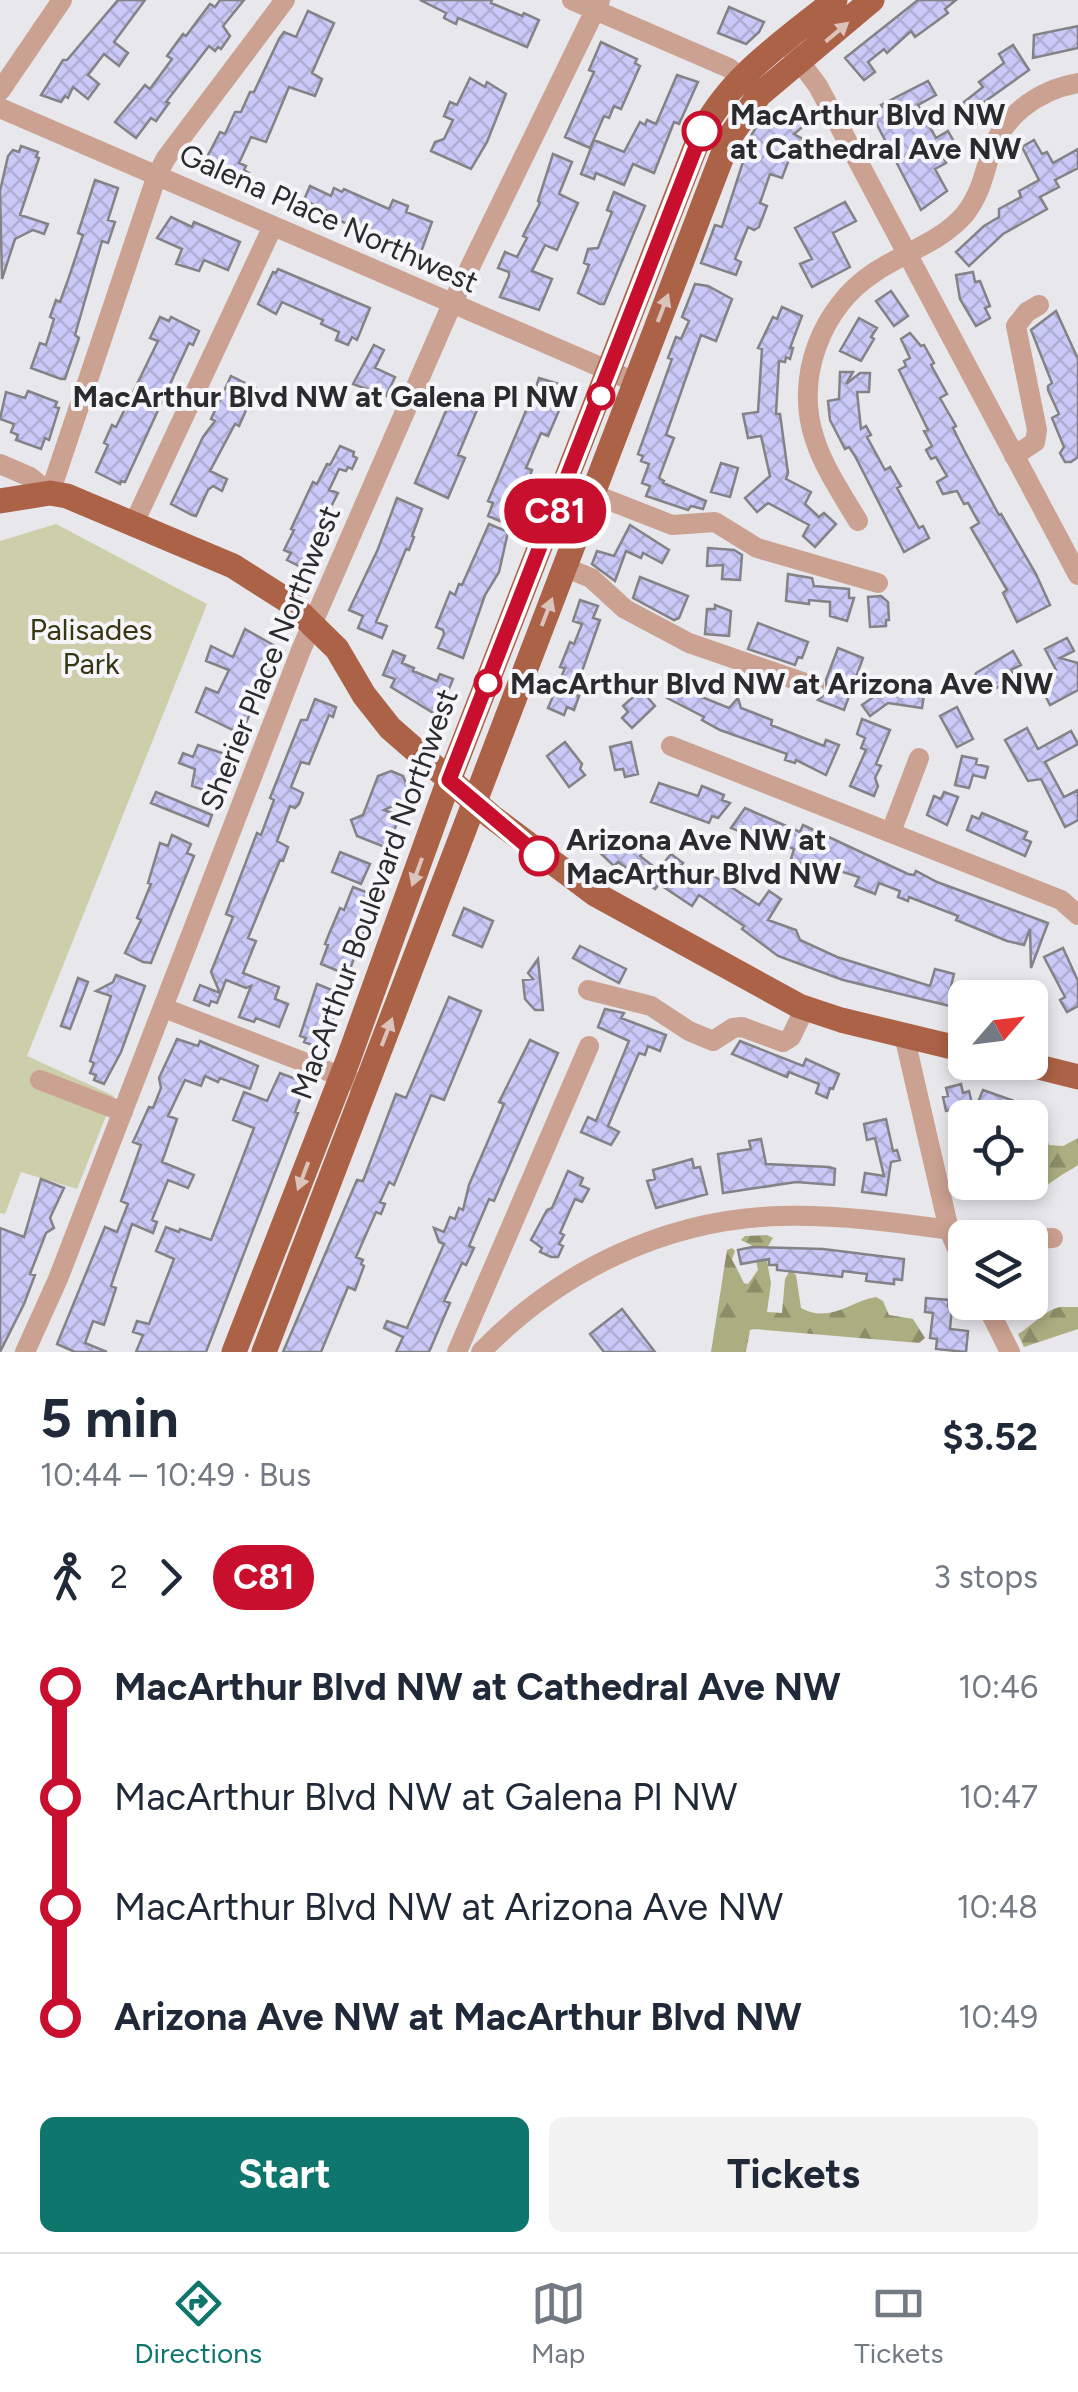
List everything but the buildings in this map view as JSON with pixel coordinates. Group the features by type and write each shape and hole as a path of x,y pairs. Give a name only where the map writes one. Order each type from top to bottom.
{"main road":[{"name":"MacArthur Boulevard Northwest","path":"264,1352 750,85 784,41 834,0"},
{"name":"MacArthur Boulevard Northwest","path":"234,1352 341,1076 449,780 699,138 718,105 750,85 801,62 872,0"},
{"path":"0,501 50,493 67,496 256,578 313,622 340,653 379,715 539,856 595,894 805,1008 948,1046"},
{"path":"1048,1069 1078,1076"}],"street":[{"path":"0,91 62,0"},
{"path":"0,464 30,477 50,493 157,176 166,158 285,0"},
{"path":"572,0 598,5 750,85"},
{"name":"Sherier Place Northwest","path":"27,1351 313,622 452,304 598,5"},
{"path":"784,41 818,86 1078,576"},
{"path":"858,521 812,434 808,398 820,335 839,303 871,274 944,233 962,217 980,190 996,140 1019,110 1050,90 1078,83"},
{"name":"Galena Place Northwest","path":"0,108 636,382"},
{"path":"134,524 273,226"},
{"path":"1014,456 1035,442 1037,430 1016,326 1039,305"},
{"path":"593,494 672,525 714,522 757,548 878,583"},
{"path":"564,567 591,578 624,609 689,644 814,686"},
{"path":"671,746 891,832 1073,910"},
{"path":"891,832 919,758"},
{"path":"588,990 645,1004 690,1032 712,1040 738,1026 778,1042 788,1040 805,1008"},
{"path":"164,1008 366,1086"},
{"path":"904,1035 948,1226"},
{"path":"457,1352 590,1046"},
{"path":"40,1080 123,1112"},
{"path":"481,1352 533,1304 575,1276 636,1246 688,1228 786,1216 948,1230"},
{"path":"1048,1238 1053,1238"},
{"path":"994,1320 1010,1352"}],"green space":[{"name":"Palisades Park","path":"56,524 207,604 27,1056 114,1096 77,1189 21,1172 5,1214 0,1213 0,541"},
{"path":"1078,1138 1078,1165 1050,1183 1048,1142 1063,1146"},
{"path":"745,1236 773,1238 765,1251 771,1283 767,1312 782,1313 785,1279 790,1270 796,1275 801,1308 830,1313 876,1297 883,1301 889,1315 913,1319 925,1338 919,1343 754,1329 750,1330 746,1352 711,1352 727,1250 735,1251 732,1259 748,1284 758,1270 753,1246 741,1240"},
{"path":"1078,1307 1078,1329 1024,1347 1018,1334 1037,1320 1048,1320 1049,1311"}],"bus line":[{"name":"C81","path":"539,856 449,780 702,131"}],"place":[{"name":"MacArthur Blvd NW at Cathedral Ave NW","path":"702,131"},
{"name":"MacArthur Blvd NW at Galena Pl NW","path":"601,396"},
{"name":"MacArthur Blvd NW at Arizona Ave NW","path":"488,683"},
{"name":"Arizona Ave NW at MacArthur Blvd NW","path":"539,856"}]}
